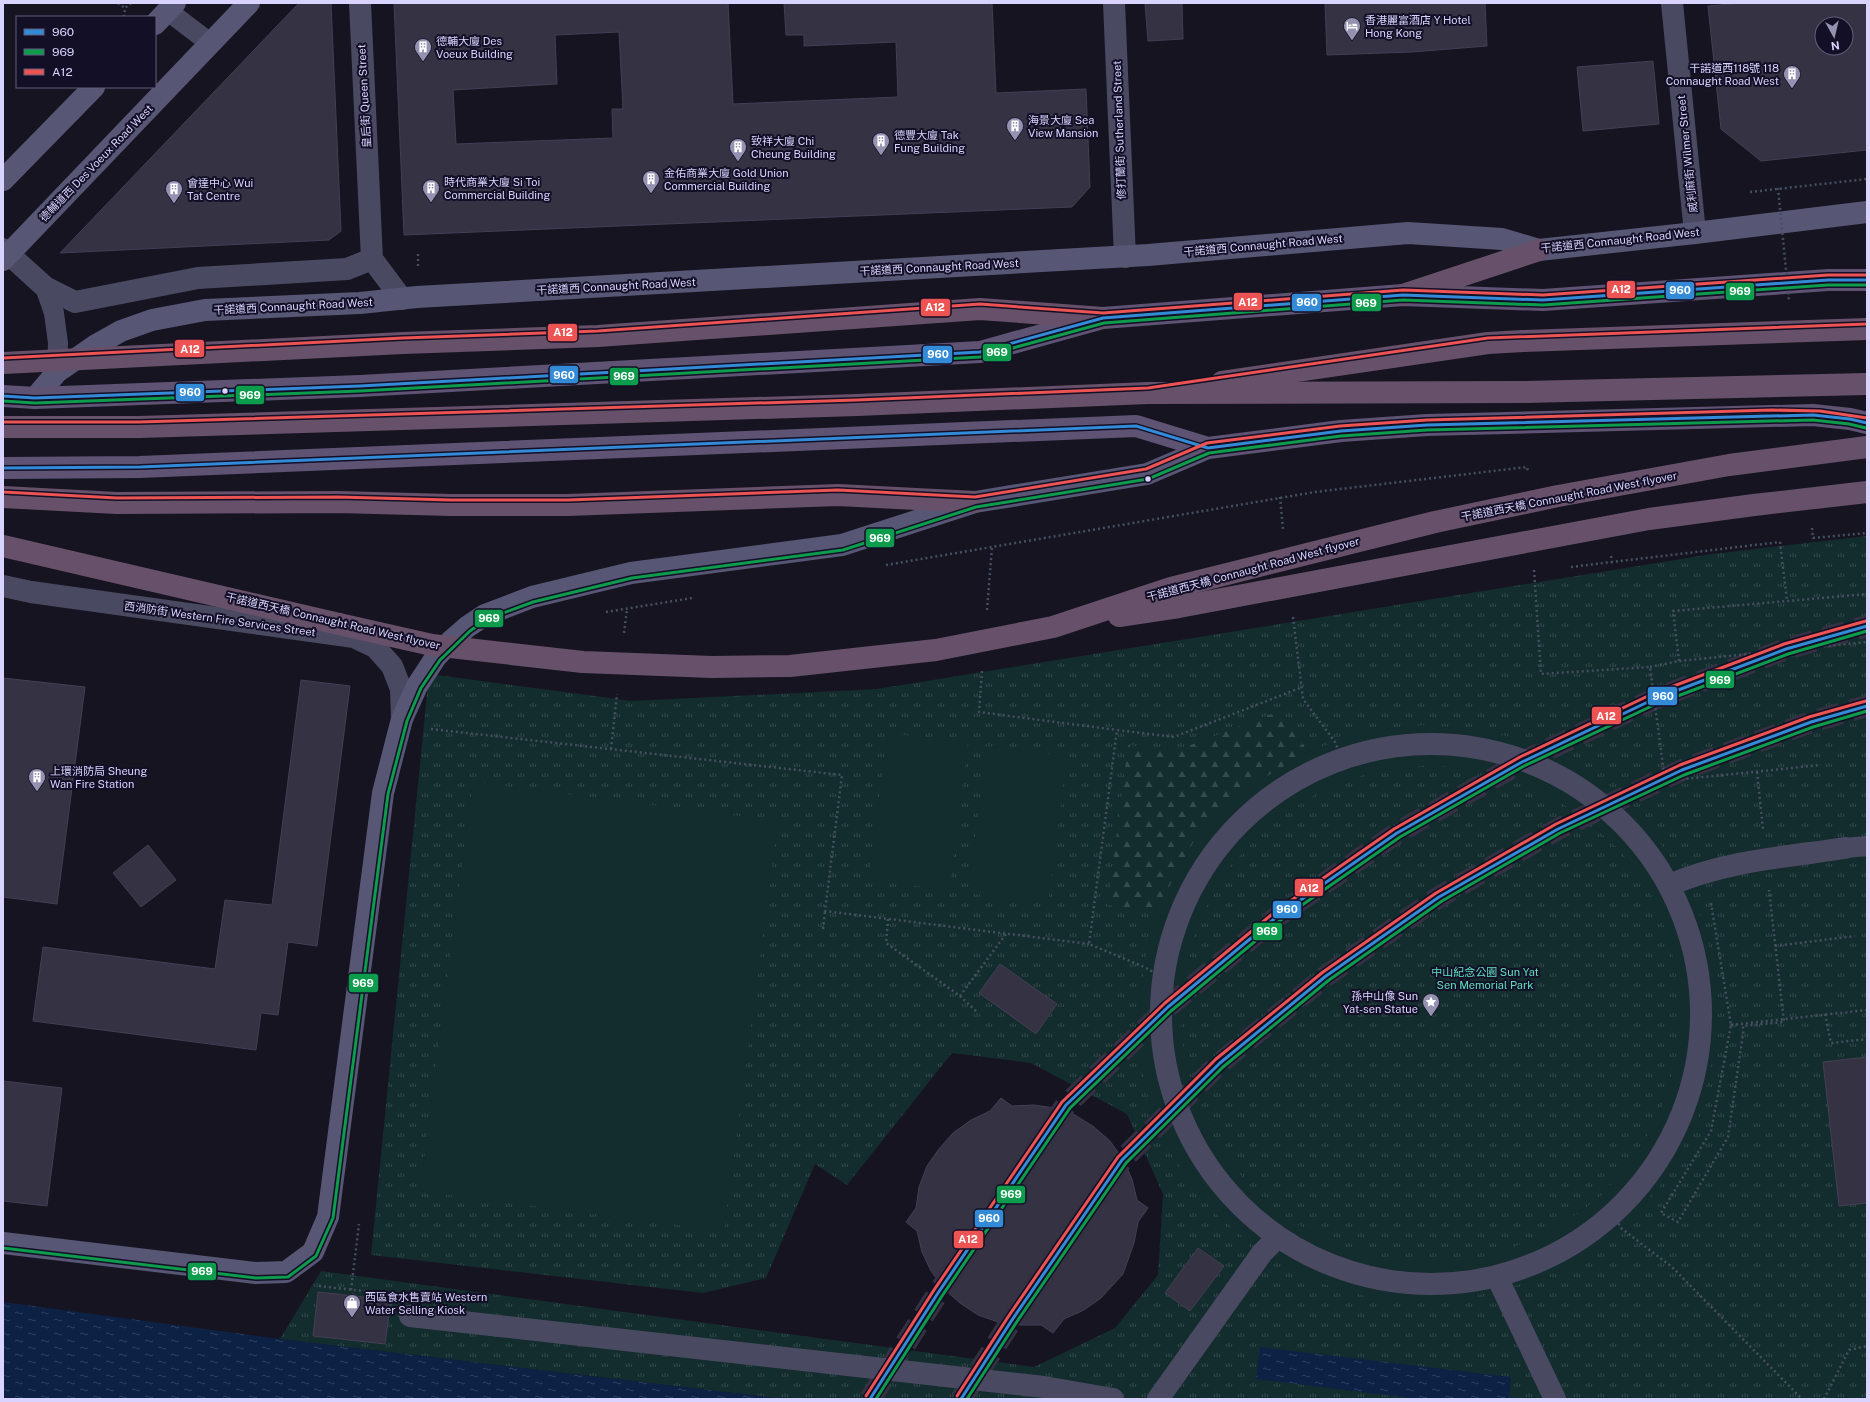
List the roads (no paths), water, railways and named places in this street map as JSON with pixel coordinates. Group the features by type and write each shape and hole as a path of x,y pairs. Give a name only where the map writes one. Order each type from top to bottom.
{"highway":[{"path":"1403,295 1539,250"},
{"path":"3,363 402,343 598,336 980,309 1103,318"},
{"path":"1148,393 1488,342 1867,329"},
{"path":"3,427 139,427 857,405 1148,393 1486,393 1867,384"},
{"name":"干諾道西天橋 Connaught Road West flyover","path":"3,546 432,645 583,662 712,667 790,666 936,650 1053,627 1171,588 1435,522 1558,496 1729,465 1867,447"},
{"path":"1053,627 1179,606 1649,519 1867,492"},
{"path":"3,496 118,502 338,502 451,505 623,504 838,495 975,502"}],"main road":[{"path":"3,396 35,398 360,386 980,352 1103,318 1403,295 1543,300 1828,280 1867,280"},
{"path":"3,468 140,467 1136,426 1208,448 1341,431 1427,425 1813,415 1867,423"}],"street":[{"name":"德輔道西 Des Voeux Road West","path":"5,254 249,3"},
{"name":"皇后街 Queen Street","path":"360,3 372,259"},
{"name":"修打蘭街 Sutherland Street","path":"1114,3 1125,257"},
{"name":"威利麻街 Wilmer Street","path":"1672,3 1695,233"},
{"path":"3,180 93,88"},
{"name":"干諾道西 Connaught Road West","path":"35,398 57,372 96,344 121,331 152,320 205,310 360,303 402,299 1125,257 1408,233 1502,239 1539,250 1867,212"},
{"path":"5,254 44,287 75,302 198,278 347,270 372,259 402,299"},
{"path":"975,502 1148,474 1208,448"},
{"name":"西消防街 Western Fire Services Street","path":"3,1243 256,1273 286,1272 313,1252 328,1218 383,793 402,719 417,686 436,657 450,641 467,627 485,616 532,597 631,573 842,545 975,502"},
{"name":"西消防街 Western Fire Services Street","path":"3,574 31,592"},
{"name":"西消防街 Western Fire Services Street","path":"3,586 31,592 354,637 375,647 392,666 401,689 402,719"},
{"path":"1428,743 1487,750 1543,768 1594,797 1637,837 1670,885 1692,935 1702,989 1702,1043 1686,1107 1656,1166 1613,1215 1559,1253 1497,1277 1440,1285 1383,1281 1328,1265 1277,1238 1231,1199 1195,1150 1171,1095 1159,1036 1161,976 1179,912 1212,854 1257,805 1314,770 1370,750 1428,743"},
{"path":"1670,885 1706,872 1766,860 1845,848"},
{"path":"1158,1399 1262,1253 1277,1238"},
{"path":"1497,1277 1555,1399"},
{"path":"410,1316 1044,1387 1113,1399"}],"lane":[{"path":"164,10 210,43"},
{"path":"44,287 54,313 58,343 57,372"},
{"path":"1845,848 1867,846"}],"water":[{"path":"3,1302 280,1339 784,1399 3,1399"},
{"path":"1260,1347 1511,1377 1509,1399 1418,1399 1256,1379"}],"tunnel":[{"path":"870,1399 938,1293 1066,1105 1168,1007 1279,915 1397,833 1522,762 1652,700 1786,649 1867,626"},
{"path":"961,1399 1012,1320 1122,1160 1220,1063 1326,976 1439,897 1558,829 1682,770 1811,722 1867,706"}],"place":[{"name":"香港麗富酒店 Y Hotel Hong Kong","path":"1352,41"},
{"name":"德輔大廈 Des Voeux Building","path":"423,62"},
{"name":"干諾道西118號 118 Connaught Road West","path":"1792,89"},
{"name":"海景大廈 Sea View Mansion","path":"1015,141"},
{"name":"德豐大廈 Tak Fung Building","path":"881,156"},
{"name":"致祥大廈 Chi Cheung Building","path":"738,162"},
{"name":"金佑商業大廈 Gold Union Commercial Building","path":"651,194"},
{"name":"時代商業大廈 Si Toi Commercial Building","path":"431,203"},
{"name":"會達中心 Wui Tat Centre","path":"174,204"},
{"name":"上環消防局 Sheung Wan Fire Station","path":"37,792"},
{"name":"孫中山像 Sun Yat-sen Statue","path":"1431,1017"},
{"name":"西區食水售賣站 Western Water Selling Kiosk","path":"352,1318"}],"park label":[{"name":"中山紀念公園 Sun Yat Sen Memorial Park","path":"1485,978"}]}
